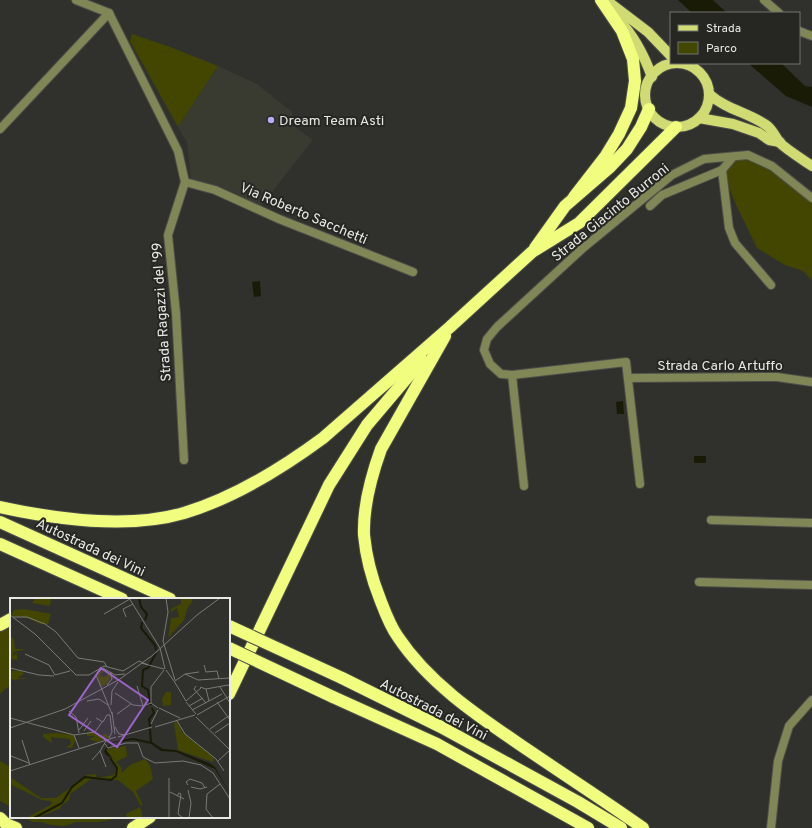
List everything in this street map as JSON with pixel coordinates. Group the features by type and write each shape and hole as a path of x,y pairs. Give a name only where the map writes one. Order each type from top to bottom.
{"highway":[{"path":"574,197 605,158 619,134 631,108 635,81 633,60 622,31 601,0"},
{"path":"532,252 565,206 609,168 627,149 641,127 649,108"},
{"path":"0,507 31,514 60,518 146,520 183,513 225,498 275,470 323,438 450,327 532,252 579,223 676,127"},
{"path":"230,692 329,485 367,425 450,327"},
{"path":"450,327 381,449 374,469 364,533 368,558 376,588 398,638 415,659 442,686 486,721 643,828"},
{"name":"Autostrada dei Vini","path":"0,522 168,598"},
{"path":"0,544 120,598"},
{"path":"0,625 10,620"},
{"name":"Autostrada dei Vini","path":"230,626 342,678 441,727 578,802 621,828"},
{"path":"230,648 437,744 588,828"},
{"path":"0,818 6,824 16,828"},
{"path":"133,828 148,818"}],"main road":[{"path":"601,0 627,29 643,54 652,76"},
{"path":"606,0 648,32 670,55"},
{"path":"674,64 659,69 652,76 648,84 646,100 653,116 660,122 676,127 691,124 699,118 705,111 709,94 707,84 703,76 688,65 684,64"},
{"path":"709,94 728,107 752,116 766,125 780,142 812,166"},
{"path":"699,118 733,124 760,134 769,140 780,142"}],"street":[{"path":"76,0 109,13 178,151 185,182"},
{"path":"764,0 778,12"},
{"path":"0,129 109,13"},
{"path":"800,31 812,36"},
{"name":"Strada Giacinto Burroni","path":"640,484 626,362 512,375 501,374 490,364 484,350 488,339 497,327 582,249 672,175 704,159 748,155 772,166 812,198"},
{"path":"650,206 662,195 722,170 733,157"},
{"path":"722,170 729,228 735,243 771,285"},
{"name":"Via Roberto Sacchetti","path":"185,182 215,190 278,219 413,272"},
{"name":"Strada Ragazzi del '99","path":"184,460 176,313 168,235 185,182"},
{"path":"512,375 524,486"},
{"name":"Strada Carlo Artuffo","path":"628,378 777,377 812,382"},
{"path":"711,520 812,523"},
{"path":"699,582 812,585"},
{"path":"771,828 778,761 789,726 812,700"}],"shaded area":[{"path":"678,0 713,0 726,12 691,12"},
{"path":"749,64 782,64 805,86 812,87 812,107 786,96"},
{"path":"218,66 257,84 292,112 292,125 313,140 260,207 235,193 191,180 187,142 178,127"},
{"path":"260,281 261,296 254,297 252,282"},
{"path":"623,401 624,414 617,414 616,402"},
{"path":"694,456 706,456 706,463 694,463"}],"green space":[{"path":"132,34 218,66 178,127 130,41"},
{"path":"748,155 772,166 812,198 812,280 803,271 785,265 757,248 737,207 725,177 733,157"},
{"path":"10,626 10,686 0,694 0,632"},
{"path":"0,761 10,766 10,806 0,801"},
{"path":"26,818 115,818 98,822 76,822 64,826 32,822"}],"place":[{"name":"Dream Team Asti","path":"271,120"}]}
